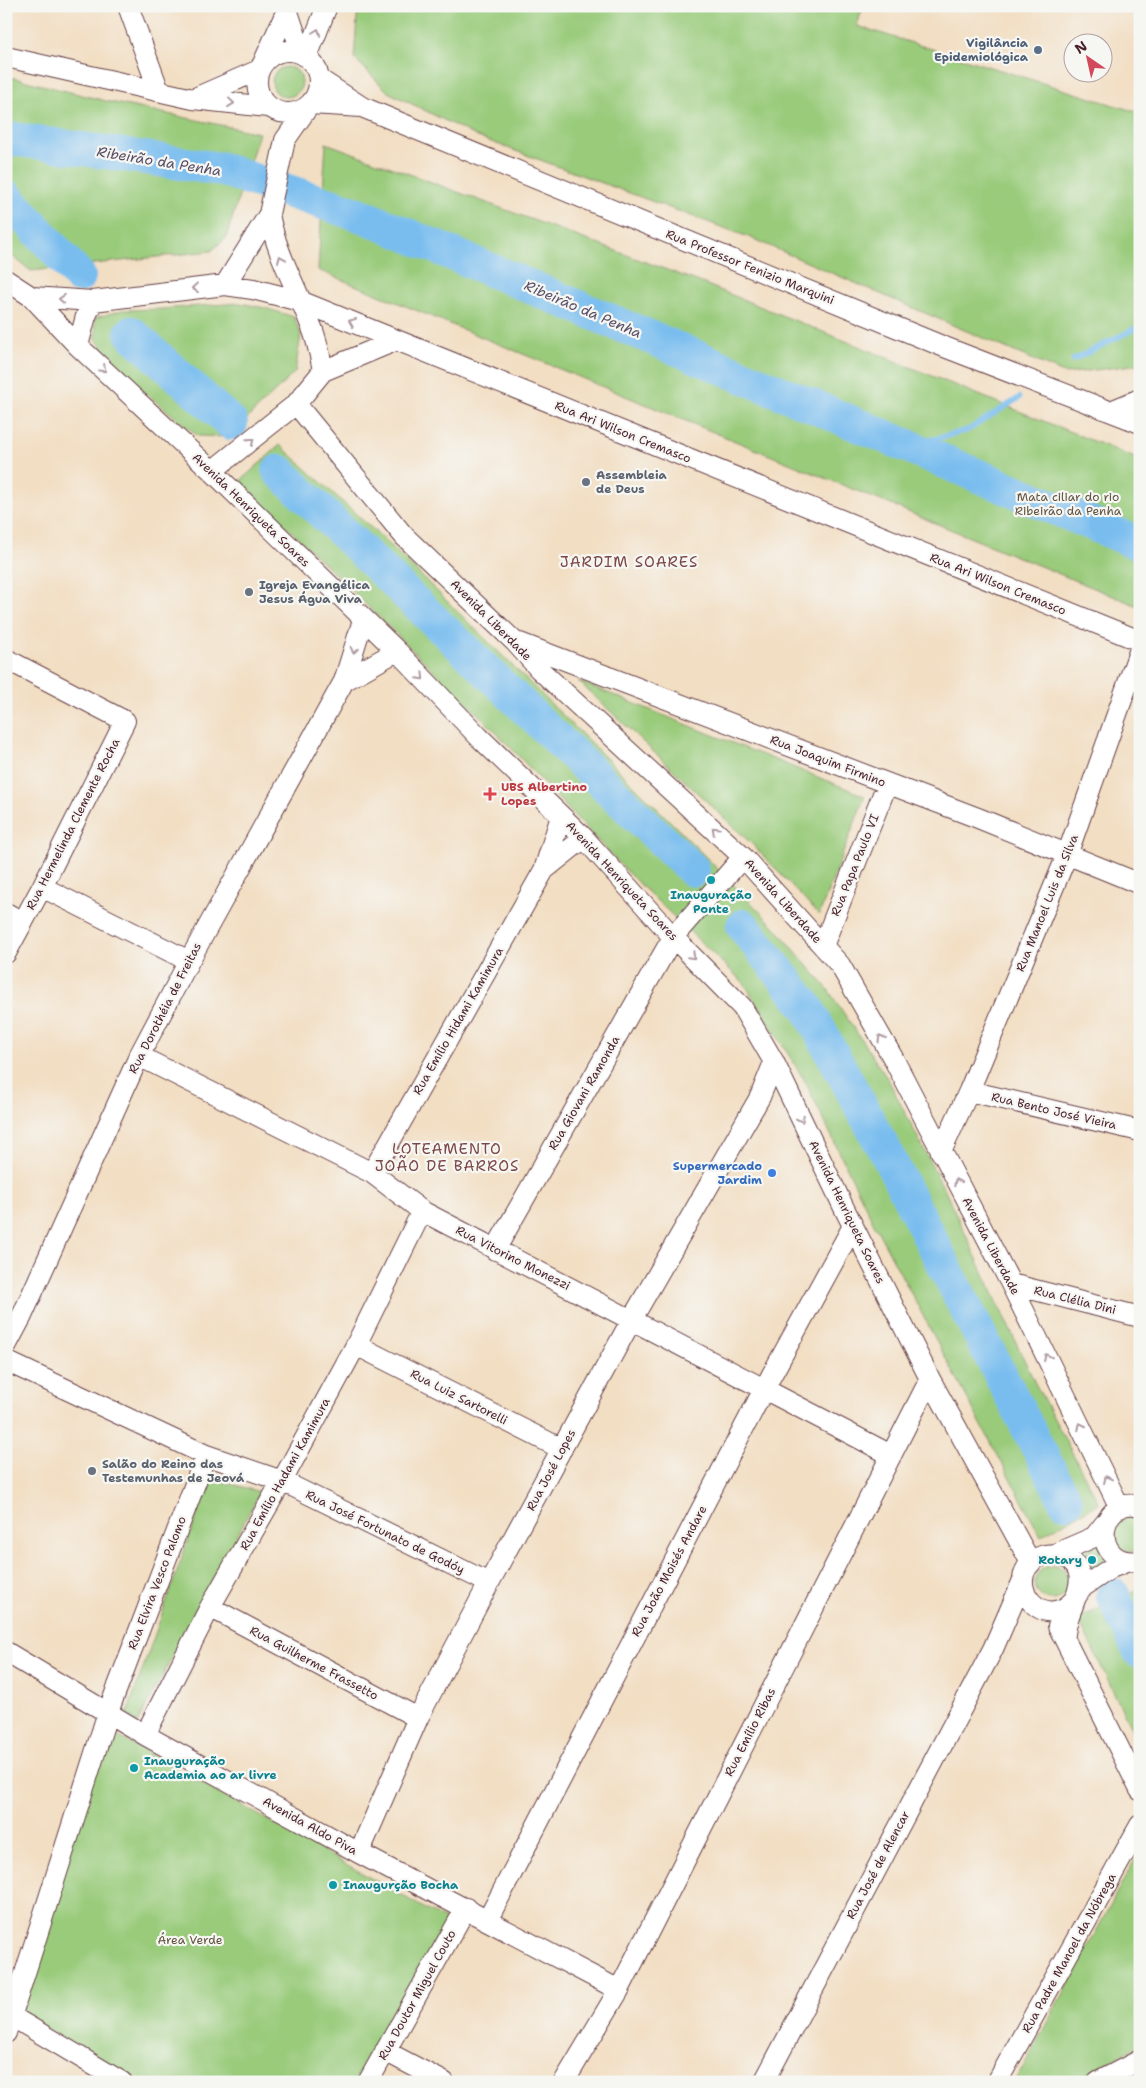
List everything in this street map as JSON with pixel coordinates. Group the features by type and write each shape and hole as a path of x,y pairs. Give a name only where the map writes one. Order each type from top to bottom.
{"street":[{"path":"128,6 159,91"},
{"path":"305,56 328,6"},
{"path":"225,285 270,209 284,147 308,106 315,99 318,89 319,79 316,69 305,56 287,8"},
{"path":"284,147 273,110 261,100 256,80 287,8"},
{"path":"193,99 261,65 272,54 282,51 293,51 305,56"},
{"path":"6,57 193,99 293,113 308,106 362,107"},
{"path":"319,79 362,107"},
{"name":"Rua Professor Fenizio Marquini","path":"362,107 942,346 1140,423"},
{"path":"270,209 273,235 280,256 318,344 323,371"},
{"name":"Avenida Henriqueta Soares","path":"6,280 32,297 78,346 212,471 397,651 479,737 584,838 674,937 742,1007 774,1062 853,1226 1027,1572"},
{"name":"Rua Ari Wilson Cremasco","path":"32,297 93,301 225,285 254,289 300,301 1140,642"},
{"path":"78,346 86,316 93,301"},
{"path":"212,471 296,404 323,371 397,340"},
{"path":"1111,411 1140,399"},
{"name":"Avenida Liberdade","path":"296,404 404,536 515,642 540,670 743,857 840,965 893,1058 1130,1507"},
{"name":"Rua Dorothéia de Freitas","path":"6,1346 14,1320 139,1056 344,680 363,620"},
{"name":"Rua Joaquim Firmino","path":"515,642 978,818 1140,884"},
{"name":"Rua Manoel Luis da Silva","path":"941,1152 969,1091 1067,855 1140,649"},
{"path":"344,680 397,651"},
{"name":"Rua Hermelinda Clemente Rocha","path":"6,659 125,721 42,887 14,918 6,953"},
{"name":"Rua Papa Paulo VI","path":"822,946 888,784"},
{"name":"Rua Emílio Hidami Kamimura","path":"372,1173 544,870 561,816"},
{"name":"Rua Emílio Hidami Kamimura","path":"544,870 584,838"},
{"name":"Rua Giovani Ramonda","path":"494,1250 674,937 743,857"},
{"path":"42,887 190,961"},
{"name":"Rua Vitorino Monezzi","path":"139,1056 372,1173 422,1211 891,1455"},
{"name":"Rua José Lopes","path":"359,1853 418,1718 632,1319 760,1096 774,1062"},
{"name":"Rua Bento José Vieira","path":"969,1091 1140,1131"},
{"path":"760,1096 789,1093"},
{"name":"Rua Emílio Hadami Kamimura","path":"146,1735 210,1607 282,1481 356,1344 422,1211"},
{"name":"Rua João Moisés Andare","path":"488,1919 764,1389 853,1226"},
{"name":"Rua Clélia Dini","path":"1011,1284 1140,1317"},
{"name":"Rua Luiz Sartorelli","path":"356,1344 562,1449"},
{"path":"6,1360 206,1455 282,1481"},
{"name":"Rua Emílio Ribas","path":"564,2082 619,1990 930,1379"},
{"name":"Rua Elvira Vesco Palomo","path":"8,2021 108,1712 206,1455"},
{"name":"Rua José Fortunato de Godóy","path":"282,1481 489,1583"},
{"path":"993,1649 1027,1572 1038,1558 1055,1554 1094,1537 1111,1514 1130,1507"},
{"path":"1106,1522 1104,1541 1108,1549 1114,1556 1133,1562"},
{"path":"1055,1554 1064,1556 1077,1568 1080,1576 1079,1591 1068,1618 1064,1638"},
{"path":"993,1649 1019,1621 1039,1608 1049,1611 1067,1607 1079,1591 1111,1568 1133,1562"},
{"path":"1027,1572 1027,1598 1054,1620 1140,1790"},
{"name":"Rua Guilherme Frassetto","path":"210,1607 418,1718"},
{"name":"Rua José de Alencar","path":"764,2082 993,1649"},
{"name":"Avenida Aldo Piva","path":"9,1659 108,1712 359,1853 488,1919 619,1990"},
{"name":"Rua Padre Manoel da Nóbrega","path":"997,2082 1140,1824"},
{"name":"Rua Doutor Miguel Couto","path":"368,2082 466,1908"},
{"path":"8,2021 122,2082"},
{"path":"386,2051 444,2082"},
{"path":"1098,2082 1140,2060"}],"green space":[{"path":"358,6 863,6 857,26 1140,113 1140,364 1066,374 751,238 478,137 388,92 354,58"},
{"path":"287,67 298,71 302,82 298,93 287,97 276,93 272,82 276,71"},
{"path":"6,76 110,102 259,133 226,238 211,251 31,271 6,251"},
{"name":"Mata ciliar do rio Ribeirão da Penha","path":"326,143 702,283 1140,460 1140,607 318,270"},
{"path":"240,303 294,317 301,335 295,372 228,437 198,436 115,368 96,339 95,318 122,310"},
{"path":"280,445 389,544 676,827 773,925 827,988 889,1081 948,1197 1035,1383 1099,1503 1041,1536 875,1226 805,1081 744,983 632,877 494,730 240,481"},
{"path":"578,681 865,796 819,915 753,845"},
{"path":"210,1478 260,1492 137,1724 125,1719"},
{"path":"1129,1516 1140,1518 1140,1550 1131,1551 1124,1549 1116,1540 1115,1533 1117,1527 1121,1521"},
{"path":"1098,1543 1110,1564 1088,1576 1076,1556"},
{"path":"1052,1566 1059,1567 1064,1571 1068,1576 1068,1590 1064,1595 1059,1599 1052,1600 1045,1599 1040,1595 1036,1590 1035,1583 1036,1576 1040,1571 1045,1567"},
{"path":"1140,1588 1140,1746 1078,1619"},
{"name":"Área Verde","path":"102,1727 449,1922 359,2082 135,2082 21,2013"},
{"path":"1140,1850 1140,2045 1070,2082 1015,2082"}],"waterway":[{"name":"Ribeirão da Penha","path":"6,138 221,169 360,215 1140,544"},
{"path":"6,196 79,276"},
{"path":"1073,360 1140,326"},
{"path":"131,333 231,423"},
{"path":"909,446 968,430 1019,398"},
{"path":"279,471 693,870"},
{"path":"743,926 807,1007 885,1151 1066,1502"},
{"path":"1113,1595 1140,1652"}],"place":[{"name":"Vigilância Epidemiológica","path":"1038,50"},
{"name":"Assembleia de Deus","path":"586,482"},
{"name":"Igreja Evangélica Jesus Água Viva","path":"249,592"},
{"name":"UBS Albertino Lopes","path":"490,794"},
{"name":"Inauguração Ponte","path":"711,880"},
{"name":"Supermercado Jardim","path":"772,1173"},
{"name":"Salão do Reino das Testemunhas de Jeová","path":"92,1471"},
{"name":"Rotary","path":"1092,1560"},
{"name":"Inauguração Academia ao ar livre","path":"134,1768"},
{"name":"Inaugurção Bocha","path":"333,1885"}],"district":[{"name":"JARDIM SOARES","path":"629,562"},
{"name":"LOTEAMENTO JOÃO DE BARROS","path":"447,1158"}]}
